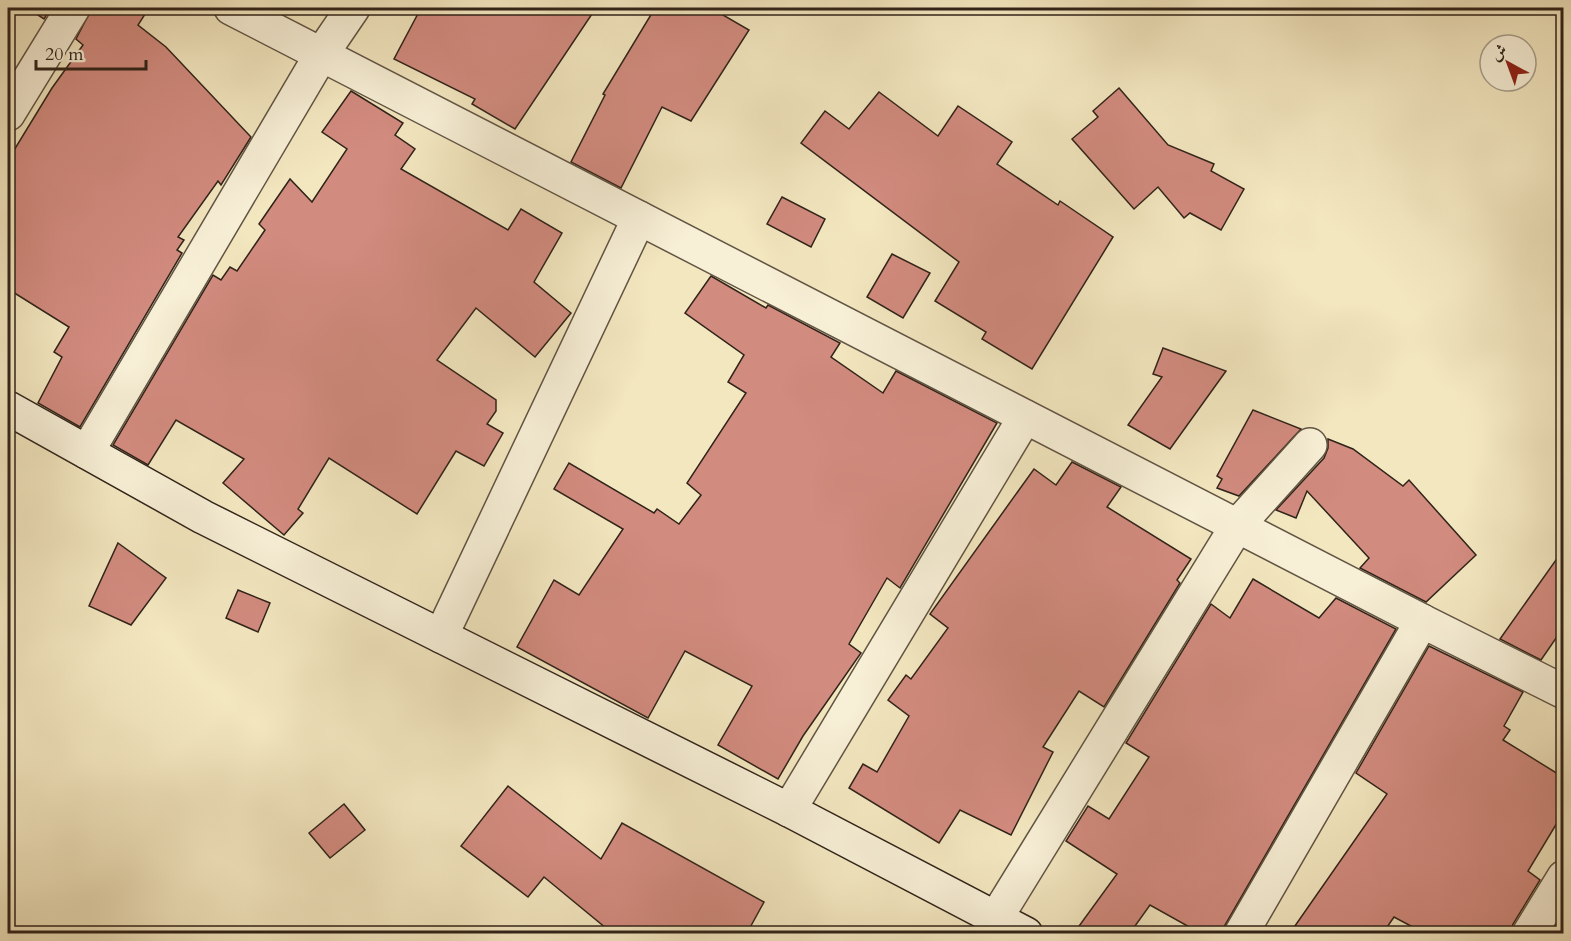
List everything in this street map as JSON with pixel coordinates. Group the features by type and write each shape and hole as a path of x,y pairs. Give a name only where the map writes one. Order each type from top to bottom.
{"street":[{"path":"8,114 73,8"},
{"path":"231,8 1563,692"},
{"path":"87,452 321,55 353,8"},
{"path":"441,636 639,218"},
{"path":"8,408 203,517 789,810 1026,933"},
{"path":"789,810 1025,417"},
{"path":"996,918 1237,526 1310,445"},
{"path":"1241,933 1422,621"},
{"path":"1529,933 1563,877"}],"building":[{"path":"27,8 51,8 44,19"},
{"path":"92,8 149,8 138,25 166,47 251,137 221,185 218,181 178,237 184,240 177,250 182,253 80,427 38,403 62,357 54,352 69,327 8,289 8,160 52,88 83,45 76,39"},
{"path":"421,8 596,8 515,129 472,104 475,99 394,59"},
{"path":"655,8 711,8 749,30 691,121 662,107 621,188 571,162 605,95 603,94"},
{"path":"1119,88 1168,145 1214,164 1211,171 1244,189 1221,230 1190,213 1184,218 1158,187 1134,209 1072,139 1098,117 1093,111"},
{"path":"351,91 403,123 395,135 415,149 401,169 508,230 521,209 562,233 534,282 571,313 535,357 476,308 437,360 496,400 496,411 487,424 503,433 484,466 456,451 417,514 329,458 298,509 303,513 284,535 223,483 244,459 176,420 148,465 113,445 213,275 221,280 230,267 237,271 265,230 259,224 290,179 312,202 347,149 322,132"},
{"path":"879,92 938,136 958,106 1012,142 997,164 1058,205 1060,201 1113,237 1032,369 982,339 986,332 935,301 959,262 801,143 825,111 849,129"},
{"path":"782,197 825,219 811,247 767,224"},
{"path":"892,254 930,273 903,318 867,297"},
{"path":"711,276 766,308 768,305 840,343 831,357 883,393 896,371 997,423 900,588 887,578 849,644 861,653 803,736 778,779 718,745 752,686 685,651 648,718 517,647 554,580 579,595 623,529 554,489 569,463 654,513 657,509 679,524 701,495 687,483 746,393 728,382 744,355 685,313"},
{"path":"1163,348 1226,371 1170,449 1128,425 1162,377 1153,374"},
{"path":"1253,410 1301,429 1239,496 1217,488 1222,479 1217,476"},
{"path":"1328,439 1353,449 1403,486 1409,480 1476,555 1426,602 1360,568 1369,558 1307,491 1296,518 1276,510 1324,458 1328,448"},
{"path":"1072,462 1121,487 1107,507 1191,559 1177,580 1180,583 1104,707 1079,691 1043,747 1053,752 1011,835 960,810 939,843 849,788 863,764 877,772 909,716 888,700 906,675 911,679 948,628 930,614 1034,469 1056,485"},
{"path":"118,543 166,578 131,625 89,606"},
{"path":"1563,550 1563,628 1541,660 1500,639"},
{"path":"1253,579 1319,618 1336,598 1396,629 1222,933 1200,933 1150,905 1130,933 1074,933 1117,874 1066,841 1088,806 1109,819 1149,757 1126,743 1211,604 1230,618"},
{"path":"238,590 270,603 258,632 226,618"},
{"path":"1429,646 1523,692 1504,726 1510,730 1503,740 1563,777 1563,813 1528,871 1540,880 1513,924 1510,933 1424,933 1394,917 1383,933 1290,933 1387,794 1356,773"},
{"path":"508,786 601,859 622,823 764,902 747,933 612,933 544,877 528,897 461,846"},
{"path":"344,804 365,830 330,858 309,833"}]}
